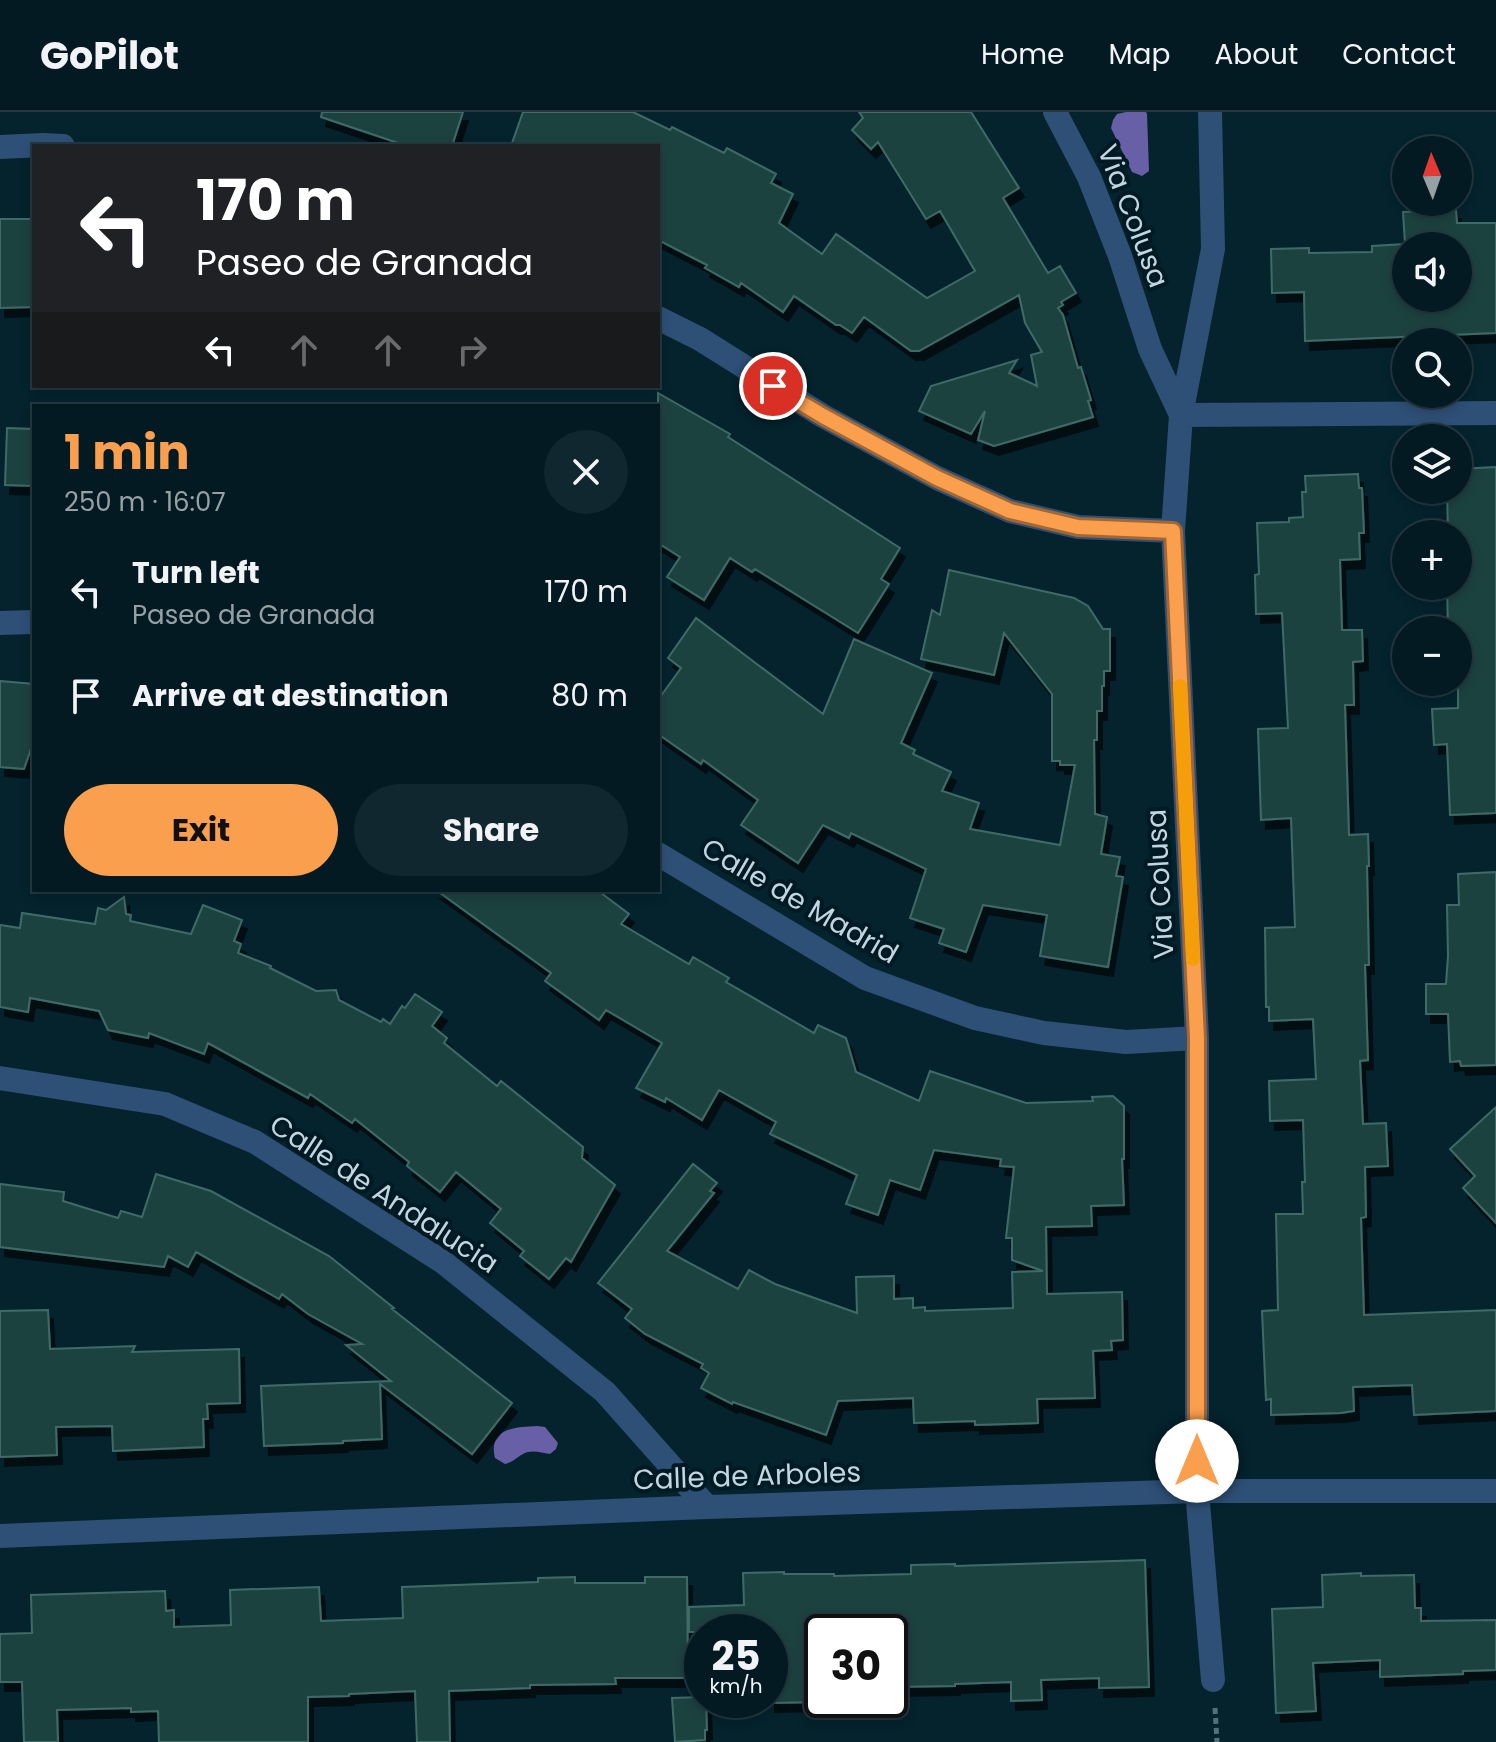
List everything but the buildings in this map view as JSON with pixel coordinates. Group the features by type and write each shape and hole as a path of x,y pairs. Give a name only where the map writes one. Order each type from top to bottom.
{"street":[{"name":"Via Colusa","path":"1055,112 1089,177 1120,256 1150,349 1181,415 1173,531 1197,1038 1197,1491 1213,1680"},
{"path":"1210,112 1213,249 1181,415 1496,413"},
{"path":"0,147 32,146"},
{"path":"660,319 700,339 835,423 937,478 1010,511 1078,527 1173,531"},
{"path":"0,623 32,622"},
{"name":"Calle de Madrid","path":"660,855 865,978 975,1018 1044,1033 1126,1042 1197,1038"},
{"name":"Calle de Andalucia","path":"0,1078 165,1104 255,1142 443,1262 582,1373 605,1392 707,1507"},
{"name":"Calle de Arboles","path":"0,1536 707,1507 1197,1491 1496,1491"}],"shaded area":[{"path":"1117,114 1147,114 1149,171 1142,176 1132,172 1111,128"},
{"path":"519,1427 545,1427 558,1443 550,1454 530,1452 505,1464 495,1458 495,1441 499,1435"}],"slow traffic":[{"path":"1180,686 1193,959"}],"route":[{"path":"773,386 937,478 1010,511 1078,527 1173,531 1197,1038 1197,1461"}]}
